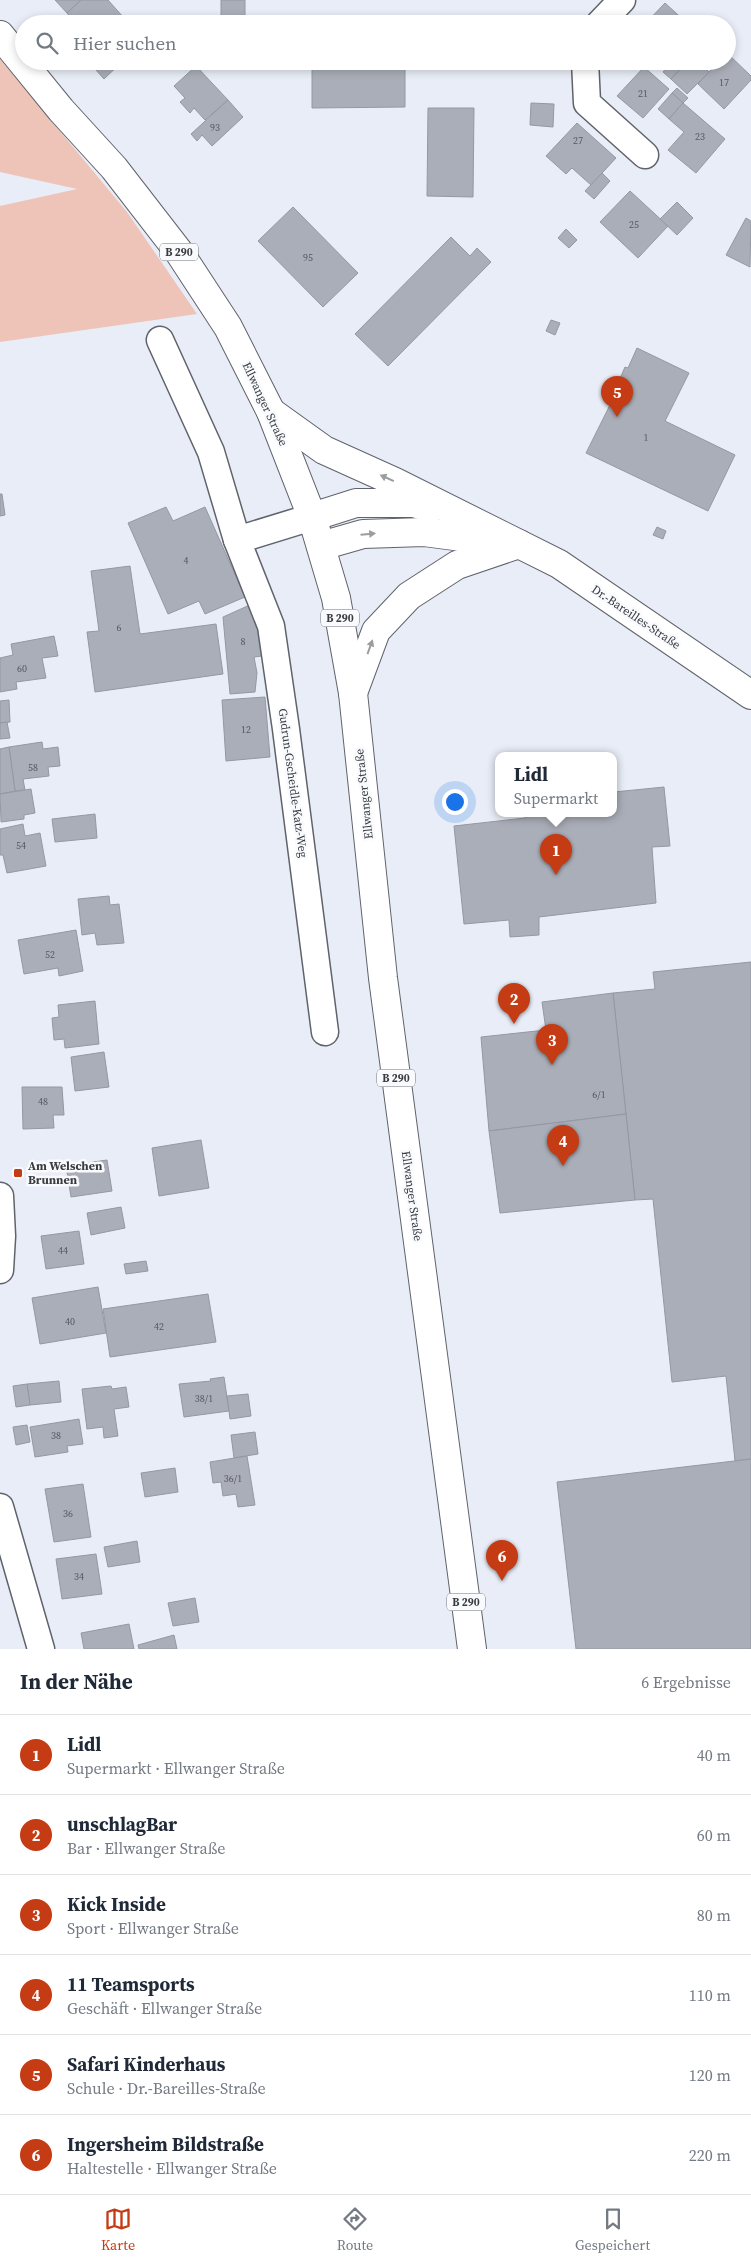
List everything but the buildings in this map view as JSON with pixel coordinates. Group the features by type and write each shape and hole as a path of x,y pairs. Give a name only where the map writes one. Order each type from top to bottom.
{"main road":[{"name":"Ellwanger Straße","path":"0,35 15,53"},
{"name":"Ellwanger Straße","path":"28,70 61,110 114,168 179,252 228,327 271,412 312,517 336,598 353,693 383,978 472,1649"},
{"name":"Dr.-Bareilles-Straße","path":"271,412 324,450 395,482 559,564 751,695"},
{"name":"Dr.-Bareilles-Straße","path":"312,517 356,503 414,503 462,516"},
{"name":"Dr.-Bareilles-Straße","path":"321,546 363,534 424,532 518,544"},
{"path":"353,693 376,631 409,596 457,565 518,544"}],"street":[{"path":"608,15 622,0"},
{"path":"585,70 587,103 644,155"},
{"name":"Gudrun-Gscheidle-Katz-Weg","path":"160,340 211,452 237,540 271,626 325,1032"},
{"path":"237,540 312,517"},
{"path":"0,1196 2,1236 0,1270"},
{"path":"0,1508 41,1649"}],"shaded area":[{"path":"0,59 127,212 197,314 0,342 0,206 77,189 0,172"}],"place":[{"name":"Safari Kinderhaus","path":"617,417"},
{"name":"Lidl","path":"556,875"},
{"name":"unschlagBar","path":"514,1024"},
{"name":"Kick Inside","path":"552,1065"},
{"name":"11 Teamsports","path":"563,1166"},
{"name":"Am Welschen Brunnen","path":"18,1173"},
{"name":"Ingersheim Bildstraße","path":"502,1581"}]}
